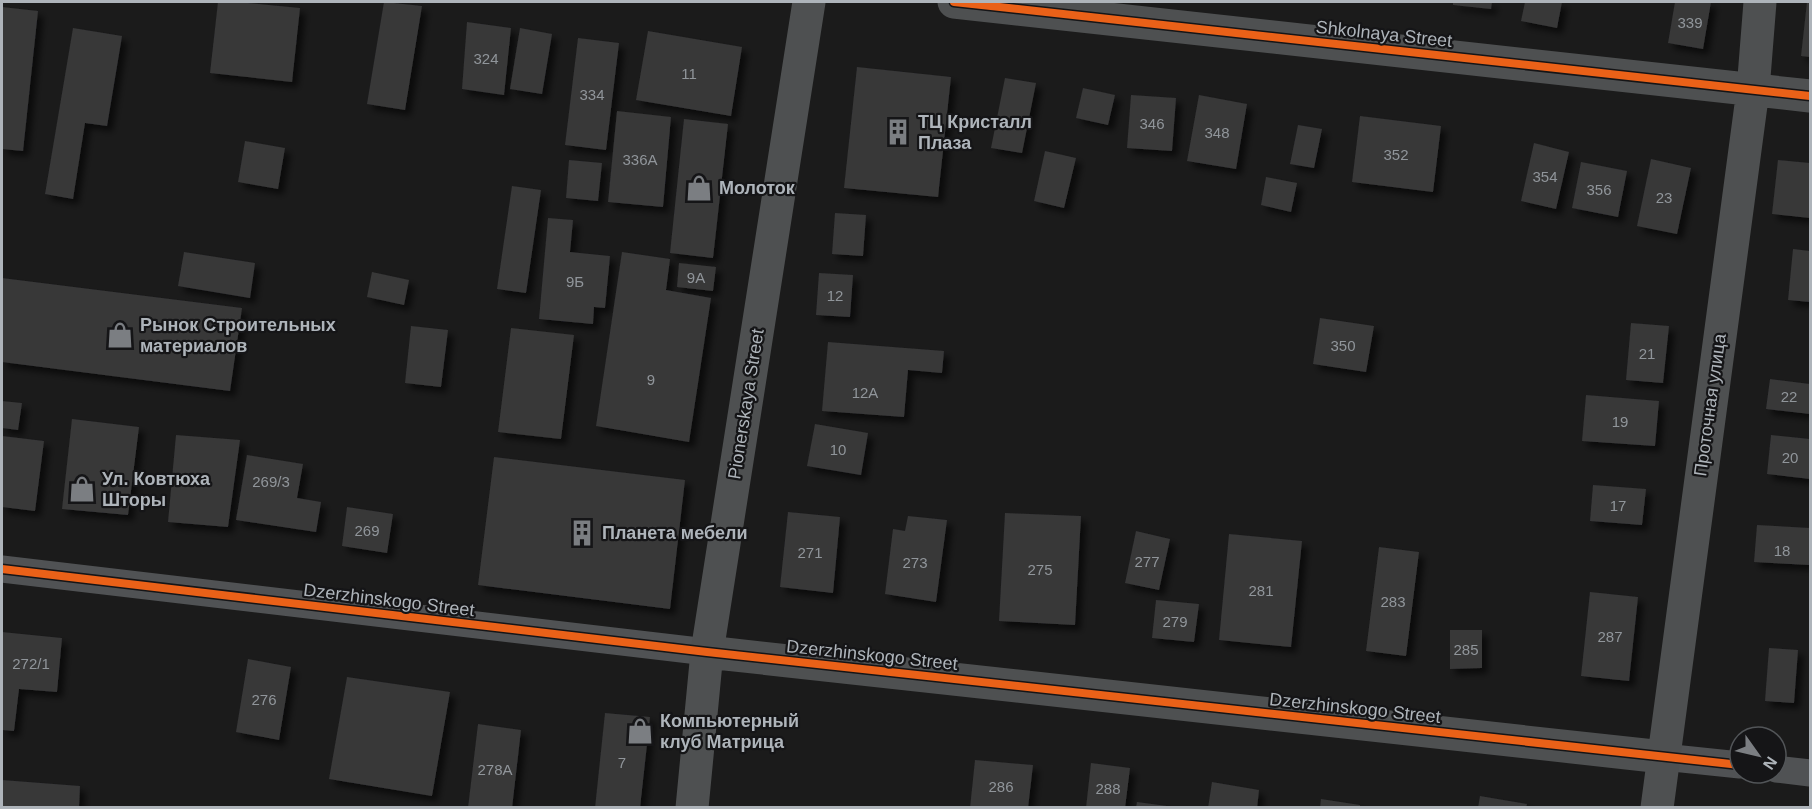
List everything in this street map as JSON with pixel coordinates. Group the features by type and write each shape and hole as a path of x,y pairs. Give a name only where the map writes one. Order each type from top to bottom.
{"street":[{"name":"Pionerskaya Street","path":"692,807 707,652 809,2"},
{"name":"Shkolnaya Street","path":"954,2 1810,96"},
{"name":"Проточная улица","path":"1657,807 1752,90 1760,2"},
{"name":"Dzerzhinskogo Street","path":"2,569 707,652 1728,764"},
{"path":"1788,770 1810,773"}],"building":[{"path":"218,2 300,8 292,82 210,73"},
{"path":"384,2 422,6 405,110 367,104"},
{"path":"1453,2 1492,2 1491,9 1453,5"},
{"path":"1525,2 1562,2 1557,28 1521,21"},
{"path":"1675,2 1711,2 1703,49 1668,43"},
{"path":"1807,2 1810,2 1810,57 1801,56"},
{"path":"2,7 38,11 23,151 2,149"},
{"path":"467,22 511,28 504,95 462,89"},
{"path":"73,28 122,36 107,126 85,123 73,199 45,194"},
{"path":"520,28 552,34 542,94 510,89"},
{"path":"648,31 742,47 731,116 636,100"},
{"path":"578,38 619,43 606,150 565,145"},
{"name":"ТЦ Кристалл Плаза","path":"857,67 951,77 938,197 844,188"},
{"path":"1005,78 1036,83 1022,153 991,148"},
{"path":"1083,88 1115,95 1108,125 1076,118"},
{"path":"1131,95 1176,98 1172,151 1127,148"},
{"path":"1199,95 1247,104 1236,169 1187,161"},
{"path":"617,111 671,117 663,207 608,202"},
{"path":"1360,116 1441,126 1433,192 1352,182"},
{"name":"Молоток","path":"684,119 728,124 713,258 670,253"},
{"path":"1298,125 1322,129 1314,168 1290,164"},
{"path":"245,141 285,148 278,189 238,182"},
{"path":"1534,143 1569,152 1556,209 1521,201"},
{"path":"1045,151 1076,158 1064,208 1034,201"},
{"path":"1651,159 1691,168 1677,234 1637,226"},
{"path":"569,160 602,163 598,201 566,198"},
{"path":"1778,160 1810,163 1810,218 1772,214"},
{"path":"1581,162 1627,171 1618,217 1572,208"},
{"path":"1266,177 1297,183 1291,212 1261,205"},
{"path":"512,186 541,190 526,293 497,289"},
{"path":"835,213 866,215 863,256 832,254"},
{"path":"548,218 573,220 570,252 610,256 605,308 594,307 593,324 539,319"},
{"path":"1793,249 1810,251 1810,302 1788,300"},
{"path":"184,252 255,263 250,298 178,286"},
{"path":"622,252 670,259 666,290 711,298 689,442 596,426"},
{"path":"679,263 716,267 713,291 677,287"},
{"path":"372,272 409,280 404,305 367,297"},
{"path":"819,273 853,275 850,317 816,315"},
{"name":"Рынок Строительных материалов","path":"2,278 242,308 230,391 2,362"},
{"path":"1320,318 1374,326 1366,372 1313,364"},
{"path":"1631,323 1669,326 1663,383 1626,380"},
{"path":"411,326 448,330 441,387 405,383"},
{"path":"511,328 574,335 561,439 498,432"},
{"path":"828,342 944,351 942,373 908,370 904,417 822,411"},
{"path":"1770,379 1810,384 1810,414 1766,409"},
{"path":"1586,395 1659,401 1655,446 1582,441"},
{"path":"2,401 22,403 18,430 2,428"},
{"path":"72,419 139,427 128,515 62,509"},
{"path":"815,424 868,433 861,475 807,466"},
{"path":"176,435 240,440 228,527 168,522"},
{"path":"1771,435 1810,439 1810,479 1767,474"},
{"path":"2,436 44,441 35,511 2,507"},
{"path":"247,455 303,464 297,498 321,502 316,532 236,520"},
{"name":"Планета мебели","path":"494,457 685,480 670,609 478,585"},
{"path":"1593,485 1646,489 1642,525 1590,521"},
{"path":"347,507 393,514 387,553 342,546"},
{"path":"788,512 840,517 833,593 780,587"},
{"path":"1005,513 1081,516 1075,625 999,621"},
{"path":"908,516 947,520 936,602 885,594 893,529 905,531"},
{"path":"1757,525 1810,528 1809,565 1754,562"},
{"path":"1136,531 1170,539 1159,590 1125,583"},
{"path":"1229,534 1302,541 1291,647 1219,640"},
{"path":"1379,547 1419,552 1406,656 1366,651"},
{"path":"1590,592 1638,597 1629,681 1581,676"},
{"path":"1156,600 1199,604 1194,642 1152,638"},
{"path":"1450,630 1482,630 1482,668 1450,669"},
{"path":"2,632 62,638 57,692 19,689 14,731 2,730"},
{"path":"1769,648 1798,650 1794,703 1765,701"},
{"path":"248,659 291,667 279,740 236,732"},
{"path":"347,677 450,692 432,796 329,779"},
{"path":"605,713 650,717 640,808 595,808"},
{"path":"478,724 521,730 512,808 468,808"},
{"path":"975,760 1033,765 1028,808 970,808"},
{"path":"1091,763 1130,768 1125,808 1086,808"},
{"path":"2,780 80,786 79,808 2,808"},
{"path":"1212,782 1259,790 1257,808 1208,808"},
{"path":"1480,796 1527,804 1526,808 1478,808"},
{"path":"1321,799 1360,805 1360,808 1320,808"},
{"path":"1137,802 1167,806 1167,808 1136,808"}],"cycle path":[{"path":"954,2 1810,96"},
{"path":"2,569 707,652 1728,764"}],"place":[{"name":"ТЦ Кристалл Плаза","path":"898,132"},
{"name":"Молоток","path":"699,188"},
{"name":"Рынок Строительных материалов","path":"120,335"},
{"name":"Ул. Ковтюха Шторы","path":"82,489"},
{"name":"Планета мебели","path":"582,533"},
{"name":"Компьютерный клуб Матрица","path":"640,731"}]}
